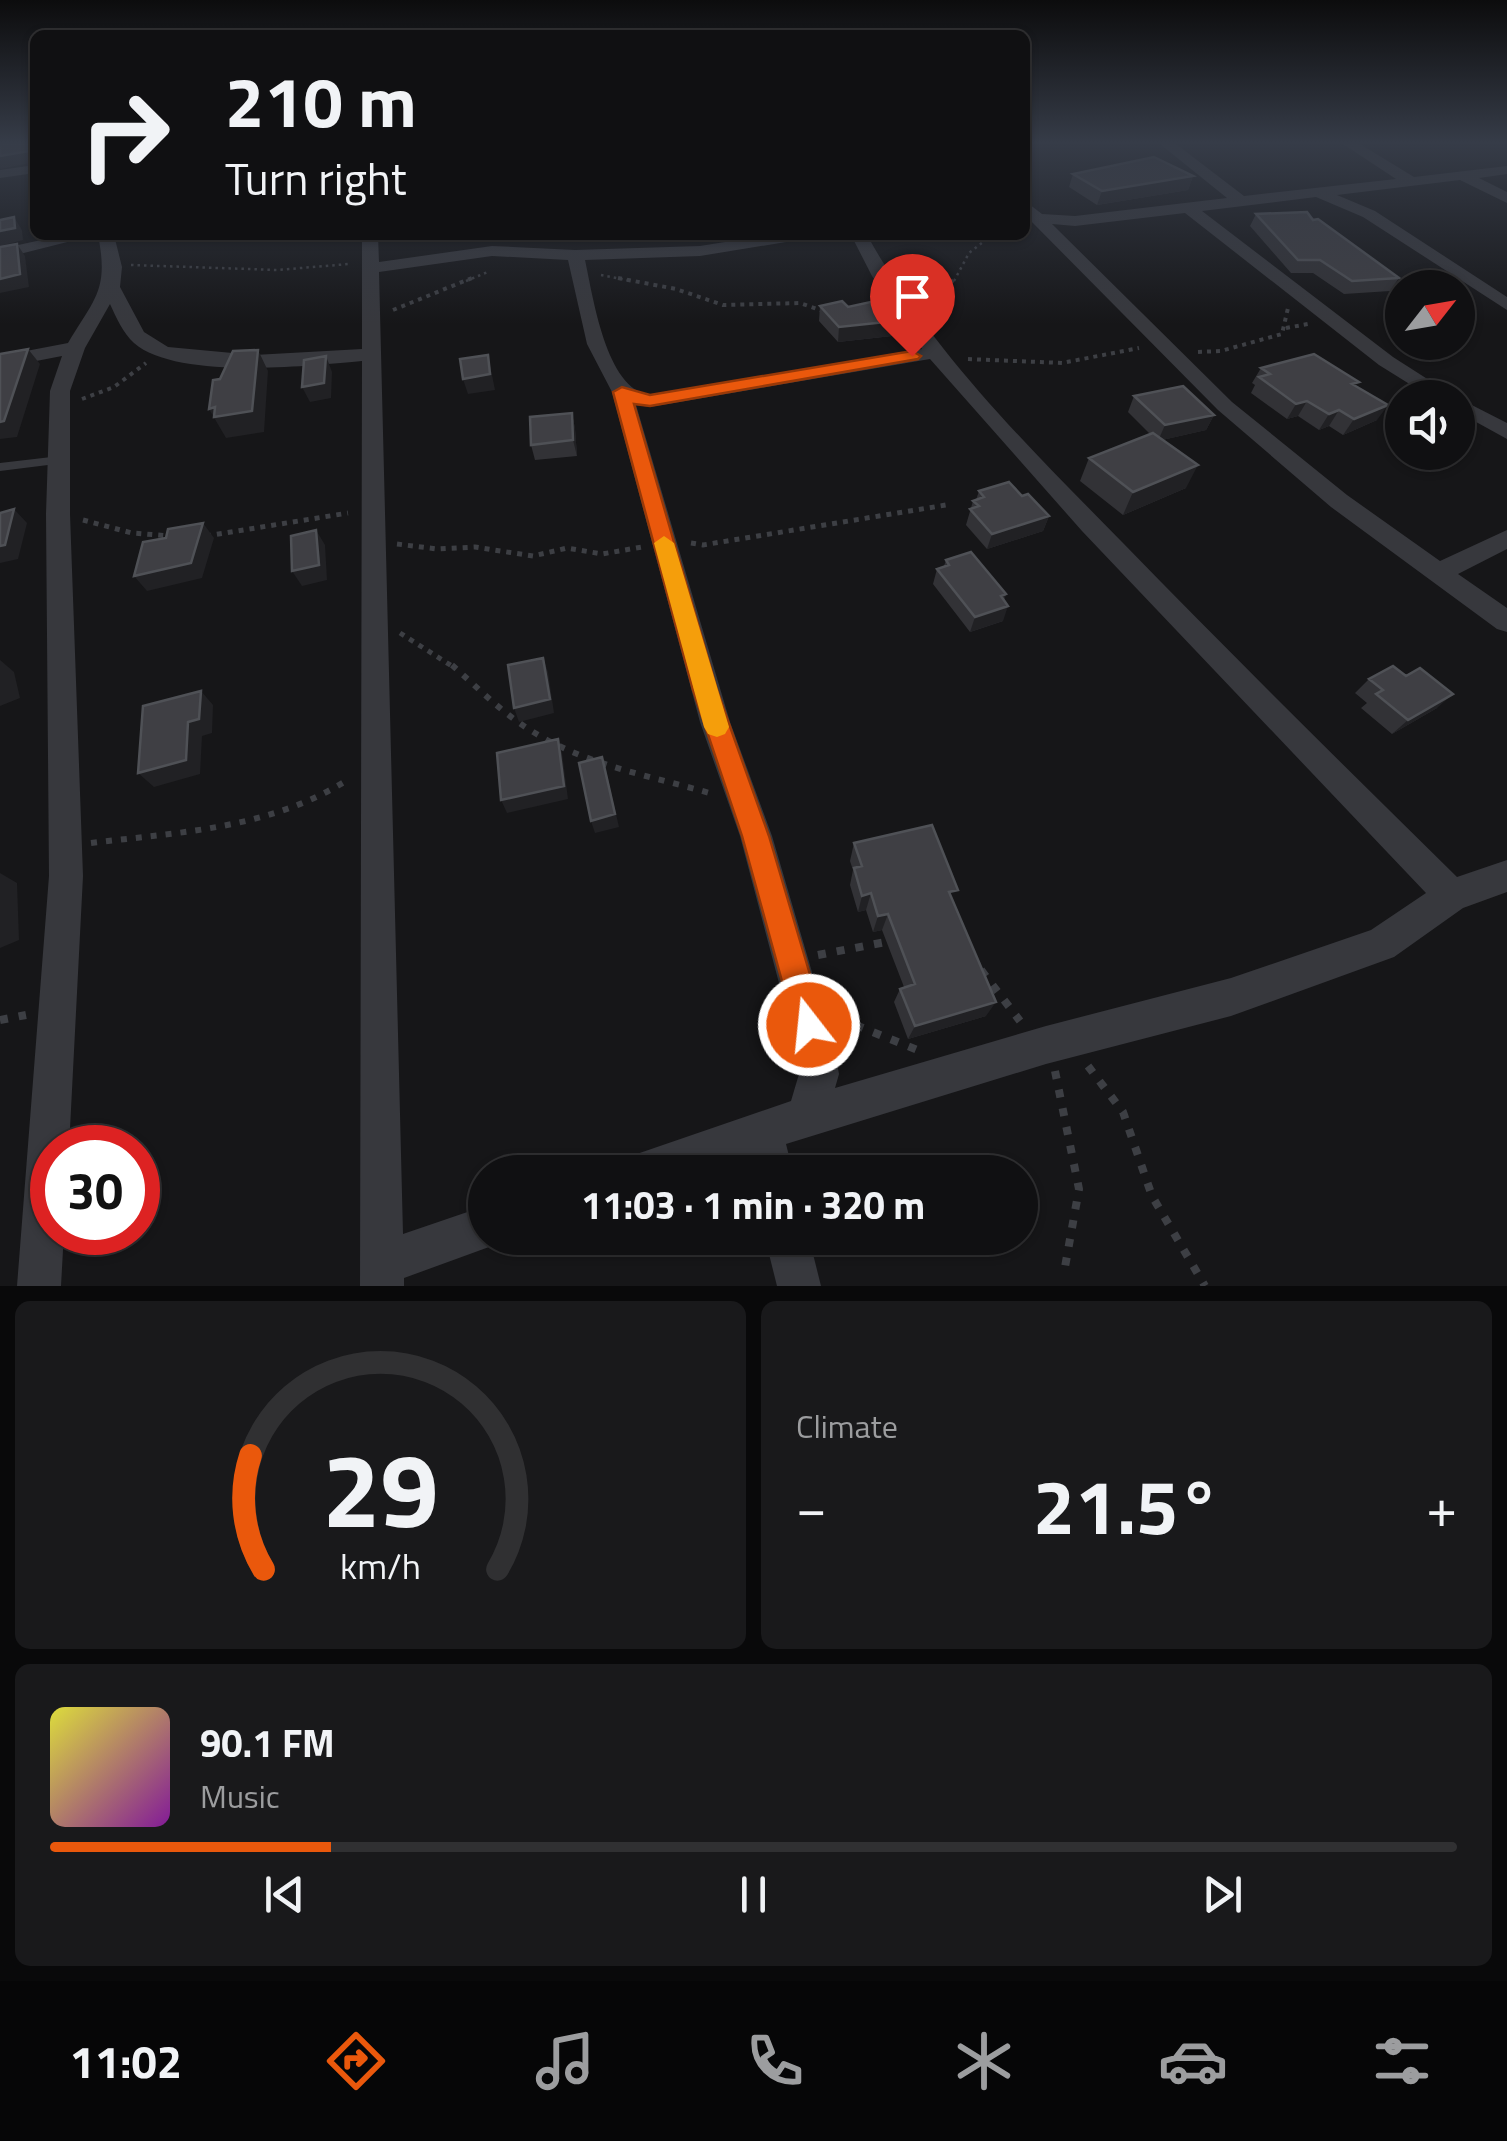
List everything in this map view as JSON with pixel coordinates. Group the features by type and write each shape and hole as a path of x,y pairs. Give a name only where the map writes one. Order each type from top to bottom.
{"street":[{"path":"1030,212 1075,221 1210,204"},
{"path":"1350,204 1507,305"},
{"path":"1188,207 1386,361 1417,380"},
{"path":"1030,212 1225,406 1339,500 1507,622"},
{"path":"0,254 64,240"},
{"path":"107,240 112,277 140,339 165,353 252,360 374,354"},
{"path":"468,1236 382,1275 372,255 492,251 577,264 767,240"},
{"path":"862,240 938,355 1002,430 1452,895"},
{"path":"577,264 599,344 622,392 715,722 756,836 803,1003 819,1074 807,1116"},
{"path":"39,1286 66,876 58,514 60,392 75,348 112,277"},
{"path":"0,362 75,348"},
{"path":"622,392 635,400 650,400 938,355"},
{"path":"1475,414 1507,432"},
{"path":"1438,573 1507,538"},
{"path":"692,1155 807,1116 1050,1045 1230,998 1380,944 1452,895 1507,876"},
{"path":"762,1131 768,1155"},
{"path":"792,1255 799,1286"}],"lane":[{"path":"0,467 60,460"}],"path":[{"path":"908,314 953,284 969,253 986,240"},
{"path":"112,277 135,264 196,270 277,270 372,255"},
{"path":"577,264 723,304 800,303 828,312"},
{"path":"374,322 499,266"},
{"path":"938,355 1033,365 1063,363 1115,349 1221,351 1282,334 1288,322 1292,290"},
{"path":"60,405 114,387 165,353"},
{"path":"201,536 373,524 437,550 475,547 533,556 567,548 614,554 680,540 703,545 776,535 946,504"},
{"path":"58,514 132,532 187,537"},
{"path":"374,622 428,645 486,692 504,712 534,732 598,762 728,799 743,809 756,836"},
{"path":"65,846 232,824 294,811 336,790 377,754"},
{"path":"791,960 904,938"},
{"path":"974,960 1050,1045 1124,1112 1152,1196 1205,1286"},
{"path":"803,1003 962,1071"},
{"path":"1050,1045 1078,1174 1066,1267"}],"building":[{"path":"1307,212 1313,220 1318,219 1388,270 1385,279 1352,281 1320,260 1298,260 1256,214"},
{"path":"14,217 15,228 0,231 0,220"},
{"path":"17,244 20,274 0,279 0,247"},
{"path":"842,301 848,307 875,301 895,321 839,327 820,306"},
{"path":"28,349 4,421 0,422 0,354"},
{"path":"258,350 252,411 214,417 215,407 209,409 213,380 220,379 233,351"},
{"path":"1314,354 1359,382 1352,384 1385,406 1354,419 1339,410 1329,414 1307,401 1296,404 1259,377 1270,374 1261,368"},
{"path":"488,355 490,374 463,379 460,359"},
{"path":"326,356 324,383 302,387 304,360"},
{"path":"1183,386 1214,415 1165,425 1134,396"},
{"path":"572,413 573,440 531,445 530,417"},
{"path":"1153,433 1198,465 1133,492 1089,458"},
{"path":"1009,482 1022,496 1028,494 1049,516 992,534 970,509 979,506 973,501 984,497 979,491"},
{"path":"14,509 5,545 0,546 0,513"},
{"path":"203,523 191,563 134,576 143,542 166,538 168,529"},
{"path":"316,530 319,565 292,571 291,536"},
{"path":"971,552 1006,594 1001,596 1008,606 975,617 937,569 949,565 946,560"},
{"path":"543,658 550,699 514,708 508,665"},
{"path":"1393,666 1406,676 1420,668 1453,694 1408,720 1376,694 1383,690 1369,679"},
{"path":"201,691 199,719 188,722 186,760 138,773 143,706"},
{"path":"558,739 564,786 501,800 497,753"},
{"path":"602,757 615,814 591,821 579,763"},
{"path":"932,825 958,890 949,892 996,1002 915,1026 900,989 915,984 888,914 878,916 871,893 862,896 854,868 862,866 854,843"}],"slow traffic":[{"path":"664,543 717,727"}],"route":[{"path":"809,1025 756,836 705,690 622,392 635,400 650,400 912,356"}]}
